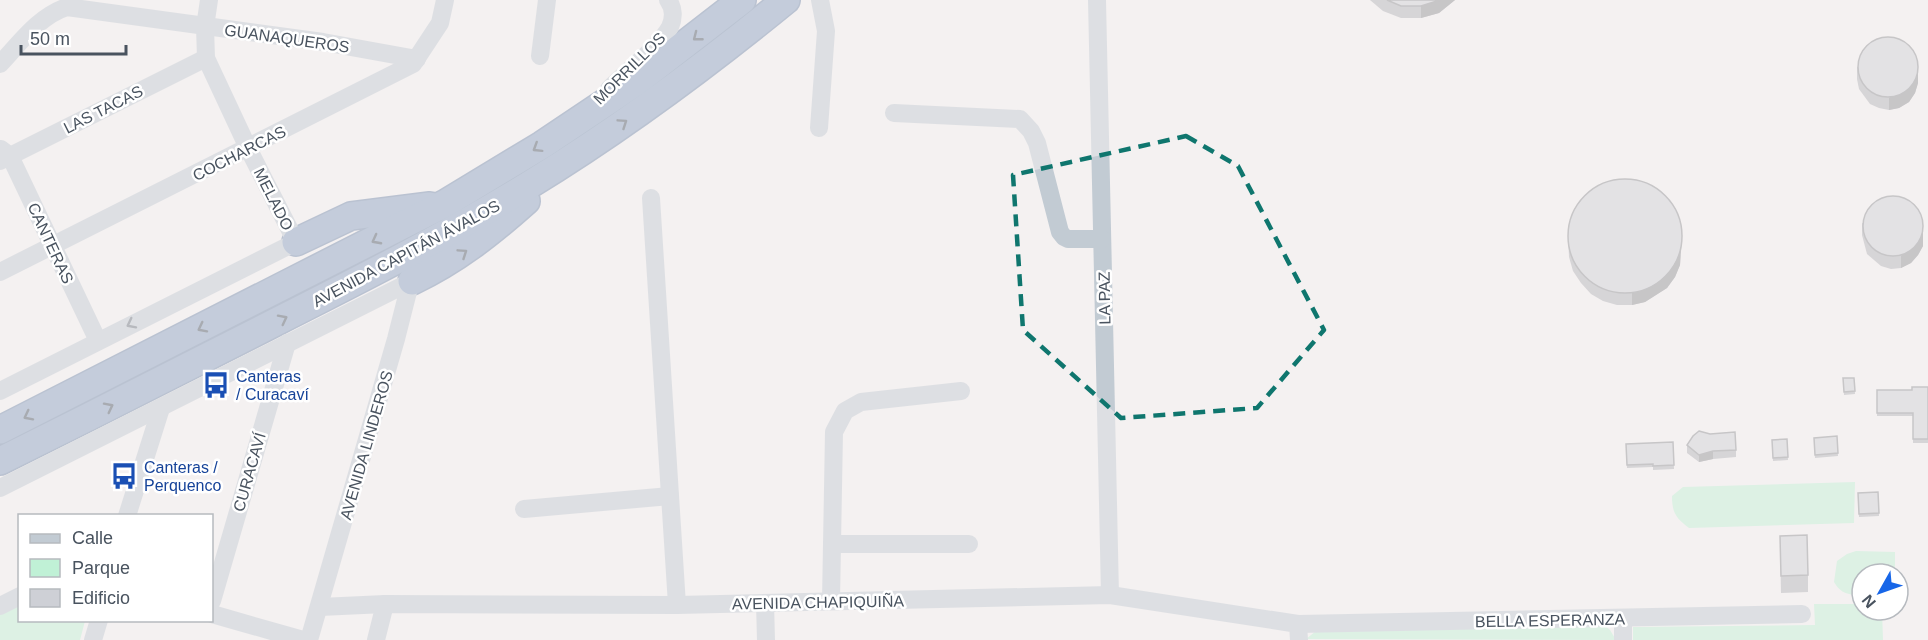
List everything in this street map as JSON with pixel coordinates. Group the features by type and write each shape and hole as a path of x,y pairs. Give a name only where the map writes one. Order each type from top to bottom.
{"highway":[{"name":"AVENIDA CAPITÁN ÁVALOS","path":"0,429 446,203 567,129 665,61 742,0"},
{"name":"AVENIDA CAPITÁN ÁVALOS","path":"0,461 416,249 493,206 575,156 702,67 786,0"},
{"path":"412,281 453,260 470,248 505,220 575,156"},
{"path":"296,242 351,216 446,203"},
{"path":"416,249 446,203"}],"street":[{"path":"206,58 205,27 208,0"},
{"name":"COCHARCAS","path":"0,272 413,64 440,23 445,0"},
{"path":"540,56 547,0"},
{"name":"MORRILLOS","path":"567,129 665,34 673,18 673,11 668,0"},
{"path":"819,128 826,31 820,0"},
{"name":"LA PAZ","path":"1097,0 1110,596"},
{"name":"GUANAQUEROS","path":"0,64 41,21 54,12 67,8 323,42 417,59"},
{"name":"MELADO","path":"206,58 248,148 296,242"},
{"name":"LAS TACAS","path":"3,155 206,58"},
{"path":"894,113 1020,119 1031,131 1036,143 1060,232 1068,239 1102,239"},
{"name":"CANTERAS","path":"3,155 52,246 98,341"},
{"path":"651,198 677,605"},
{"path":"0,391 296,242"},
{"name":"AVENIDA LINDEROS","path":"309,640 412,281 416,249"},
{"name":"AVENIDA CAPITÁN ÁVALOS","path":"0,488 412,281"},
{"name":"CURACAVÍ","path":"213,598 287,344"},
{"path":"831,601 834,432 845,411 861,402 961,391"},
{"path":"128,514 161,408"},
{"path":"524,509 670,496"},
{"path":"832,544 969,544"},
{"name":"AVENIDA CHAPIQUIÑA","path":"320,607 385,604 677,605 1110,596 1298,632"},
{"path":"0,606 18,597"},
{"path":"765,603 766,640"},
{"path":"376,640 385,604"},
{"path":"213,614 303,640"},
{"name":"BELLA ESPERANZA","path":"1298,632 1623,618 1802,614"},
{"path":"1623,618 1623,640"},
{"path":"93,640 99,622"}],"highlighted area":[{"path":"1186,136 1238,166 1324,330 1257,408 1121,418 1023,330 1013,175"}],"green space":[{"path":"1855,482 1854,523 1689,528 1676,515 1672,502 1672,496 1683,487"},
{"path":"1856,551 1895,552 1895,562 1850,562 1849,594 1834,582 1837,561"},
{"path":"18,604 18,622 85,622 80,640 0,640 0,613"},
{"path":"1814,604 1850,604 1850,622 1882,622 1883,640 1633,640 1633,627 1815,625"},
{"path":"1604,625 1616,640 1306,639 1316,631"}],"building":[{"path":"1387,0 1440,0 1421,6 1401,6"},
{"path":"1882,37 1894,37 1905,42 1913,50 1918,67 1916,79 1905,92 1894,97 1882,97 1871,92 1863,84 1858,73 1858,61 1863,50 1871,42"},
{"path":"1625,179 1647,183 1665,196 1678,214 1682,236 1678,258 1665,276 1647,289 1625,293 1603,289 1585,276 1572,258 1568,236 1572,214 1585,196 1603,183"},
{"path":"1887,196 1899,196 1910,201 1918,209 1923,226 1921,238 1910,251 1899,256 1887,256 1876,251 1868,243 1863,232 1863,220 1868,209 1876,201"},
{"path":"1843,378 1854,378 1855,391 1844,392"},
{"path":"1912,387 1928,387 1928,439 1913,439 1913,413 1877,413 1877,390 1912,390"},
{"path":"1699,431 1710,434 1735,432 1736,450 1713,451 1699,455 1687,445"},
{"path":"1837,436 1838,453 1815,455 1814,438"},
{"path":"1787,439 1788,457 1773,458 1772,440"},
{"path":"1673,442 1674,465 1627,465 1626,444"},
{"path":"1878,492 1879,513 1859,514 1858,493"},
{"path":"1807,535 1808,575 1781,576 1780,536"}],"place":[{"name":"Canteras / Curacaví","path":"216,385"},
{"name":"Canteras / Perquenco","path":"124,476"}]}
